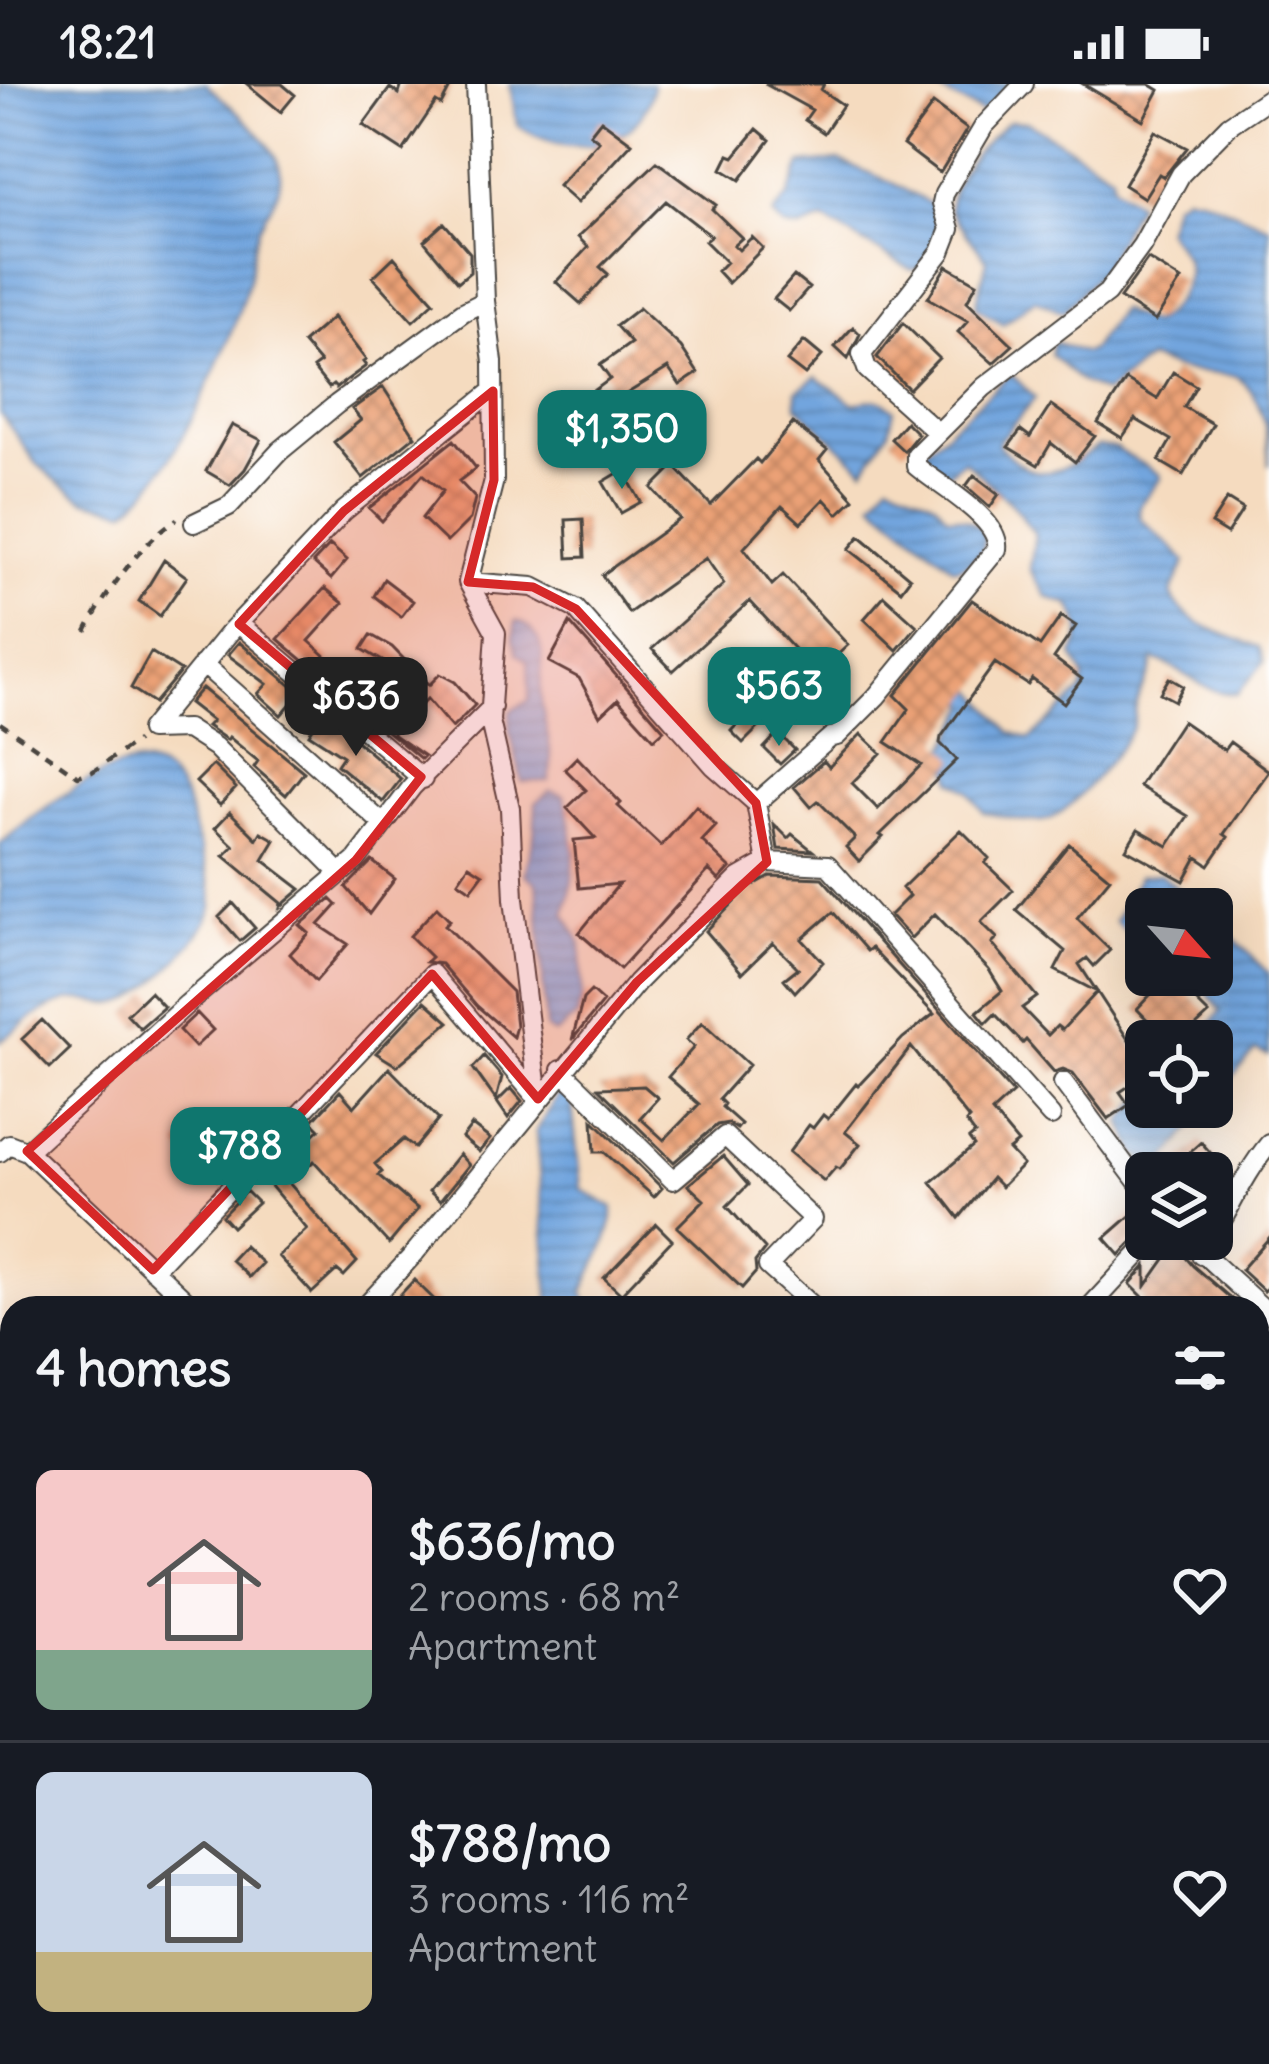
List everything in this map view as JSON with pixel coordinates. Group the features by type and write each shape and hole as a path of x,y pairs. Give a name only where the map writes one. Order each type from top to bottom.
{"street":[{"path":"476,84 485,301 494,392 494,480 468,582 496,633 490,721 510,808 514,899 538,1099"},
{"path":"938,433 867,369 862,354 934,264 950,229 944,194 984,126 1024,84"},
{"path":"756,803 876,697 997,549 999,539 989,523 916,466 916,454 984,387 1107,293 1142,245 1181,174 1229,125 1269,98"},
{"path":"194,523 229,506 280,451 337,404 485,301"},
{"path":"150,730 203,664 344,511 494,392"},
{"path":"468,582 533,587 576,609 714,766 756,803 767,862"},
{"path":"239,624 424,779"},
{"path":"203,664 381,822"},
{"path":"27,1151 187,1004 356,860 381,822 492,707"},
{"path":"150,730 188,729 215,747 340,872"},
{"path":"375,1296 637,982 739,878 767,862 828,865 1051,1116"},
{"path":"153,1270 432,974 538,1099"},
{"path":"561,1070 673,1180 725,1136 813,1220 768,1266 801,1296"},
{"path":"1063,1082 1125,1165"},
{"path":"0,1152 9,1144 27,1151 181,1296"},
{"path":"1233,1205 1248,1170 1269,1144"},
{"path":"1100,1296 1134,1260"},
{"path":"1208,1260 1249,1296"}],"path":[{"path":"86,632 96,609 141,551 172,520 194,523"},
{"path":"0,723 78,776 92,772 150,730"}],"highlighted area":[{"path":"493,391 494,480 468,582 533,587 576,609 756,803 767,862 637,982 538,1099 432,974 153,1270 27,1151 356,860 421,777 239,624 344,511"}],"water":[{"path":"0,84 206,84 258,133 279,165 277,192 257,233 242,302 216,368 162,470 125,510 85,500 59,483 37,464 0,413"},
{"path":"510,84 653,86 633,125 617,137 578,145 557,143 517,125"},
{"path":"925,84 1012,84 983,113"},
{"path":"1009,121 1028,122 1112,174 1113,185 1137,203 1103,268 1063,312 1035,299 1003,324 976,306 987,260 949,210 962,172"},
{"path":"840,161 941,210 947,230 921,267 912,270 824,220 800,229 784,227 773,215 789,195 801,164"},
{"path":"1185,195 1269,226 1269,466 1263,416 1237,376 1180,370 1148,359 1105,393 1080,381 1051,355 1053,341 1084,353 1091,350 1119,310 1150,324 1170,308 1185,283 1187,266 1166,230 1173,203"},
{"path":"1011,374 1035,398 997,443 1035,471 1058,470 1098,446 1115,448 1159,474 1139,506 1140,518 1186,561 1171,593 1176,604 1208,628 1259,647 1264,662 1237,694 1202,685 1153,659 1125,739 1069,805 1042,821 984,813 969,791 953,781 944,752 969,705 932,666 927,642 947,629 969,638 974,688 1010,732 1030,739 1082,691 1084,677 1073,655 1079,624 1070,605 1047,597 1030,570 1035,534 1013,505 964,460 939,481 920,455"},
{"path":"816,377 855,404 876,400 894,410 889,431 864,469 797,406 797,391"},
{"path":"889,481 935,502 947,516 976,525 982,532 982,550 954,568 873,502"},
{"path":"516,621 532,631 541,648 549,781 522,782 510,731 510,711 529,700 528,661 517,654 513,639"},
{"path":"139,763 167,774 184,798 211,891 208,918 176,961 137,996 119,1004 63,1002 0,1042 0,844 85,782"},
{"path":"550,791 564,795 568,810 573,868 565,913 581,944 582,996 576,1017 555,1034 546,1029 537,883 525,874 536,803"},
{"path":"1160,874 1178,888 1133,888 1139,876"},
{"path":"1125,902 1125,930 1115,921"},
{"path":"1233,937 1269,974 1269,1056 1256,1050 1233,1077 1233,1020 1214,1020 1221,1011 1210,996 1233,996"},
{"path":"561,1090 571,1096 581,1189 613,1208 606,1241 584,1296 549,1296 536,1131"},
{"path":"1125,1118 1125,1128 1191,1128 1172,1152 1136,1152 1122,1122"}],"building":[{"path":"247,84 282,84 295,95 281,112"},
{"path":"402,84 452,84 403,151 363,125 390,88 399,94"},
{"path":"765,84 824,84 821,90 843,105 824,133 805,120 812,110"},
{"path":"1083,84 1149,84 1159,90 1143,120"},
{"path":"933,104 967,129 940,173 903,145"},
{"path":"601,120 632,143 577,203 558,186 599,141 590,134"},
{"path":"757,129 770,140 740,180 722,169 729,155 734,157"},
{"path":"1155,131 1187,148 1164,177 1159,174 1144,198 1124,185"},
{"path":"657,162 716,205 712,209 742,238 734,245 739,250 752,237 763,248 728,283 717,271 726,262 705,241 711,236 666,201 600,267 608,274 581,304 556,282 588,247 578,237"},
{"path":"444,223 470,253 470,272 458,282 424,241"},
{"path":"394,257 434,302 413,321 373,277"},
{"path":"1148,259 1181,280 1155,321 1120,298"},
{"path":"947,266 977,283 967,301 1013,345 993,363 958,332 968,321 928,298"},
{"path":"794,276 809,288 789,311 774,299"},
{"path":"639,308 681,347 698,373 680,385 668,368 607,406 595,390 610,379 600,365 631,343 616,326"},
{"path":"333,317 366,366 329,388 313,368 320,363 303,343"},
{"path":"903,323 939,358 909,389 877,357"},
{"path":"853,327 860,334 848,359 835,347"},
{"path":"804,341 822,356 805,375 787,361"},
{"path":"1173,372 1196,386 1184,407 1213,424 1183,475 1159,461 1171,440 1135,419 1122,438 1098,423 1126,380 1157,399"},
{"path":"383,387 415,436 363,478 334,442 361,420 352,409"},
{"path":"1051,405 1095,436 1075,462 1051,443 1038,465 1008,447 1021,430 1030,437"},
{"path":"906,422 918,434 904,451 891,439"},
{"path":"793,423 827,450 819,460 854,499 838,514 824,499 801,523 782,506 744,548 772,585 783,575 848,645 817,674 750,601 673,671 652,649 724,584 706,558 629,613 602,575 680,519 652,488 674,466 711,505 756,459 760,463"},
{"path":"232,425 261,440 230,485 206,471"},
{"path":"454,440 476,468 459,481 475,498 470,519 447,542 422,518 443,491 423,474 382,521 369,508"},
{"path":"623,470 641,502 621,513 603,482"},
{"path":"974,475 999,494 990,507 966,486"},
{"path":"1227,499 1243,509 1227,534 1211,524"},
{"path":"583,519 585,557 568,558 566,520"},
{"path":"860,536 910,578 901,590 849,549"},
{"path":"330,545 347,560 331,579 313,563"},
{"path":"164,560 187,577 160,616 139,601"},
{"path":"384,579 413,601 401,617 374,596"},
{"path":"325,588 343,603 309,641 329,659 318,673 278,639"},
{"path":"884,596 917,626 897,650 864,619"},
{"path":"972,600 1040,646 1061,616 1076,626 1054,658 1082,679 1064,703 1032,679 1028,685 995,663 941,737 940,743 957,760 859,861 846,847 855,838 818,801 811,807 794,787 824,761 829,767 861,734 881,753 852,783 878,809 921,765 886,742 909,709 895,695"},
{"path":"570,623 664,730 654,739 618,699 600,716 579,678 549,662"},
{"path":"371,635 392,647 429,685 440,674 455,682 475,705 452,728 427,699 392,734 424,756 421,759 376,722 395,702 375,681 391,666 362,649"},
{"path":"239,642 300,693 281,715 258,694 267,684 228,655"},
{"path":"151,652 181,671 154,703 131,688"},
{"path":"1169,678 1183,686 1175,701 1160,693"},
{"path":"202,688 304,772 286,795 254,767 258,761 207,726 212,721 189,703"},
{"path":"323,712 401,779 383,802 337,765 343,756 309,734"},
{"path":"746,715 759,727 743,743 731,731"},
{"path":"1182,721 1224,750 1230,742 1269,771 1224,834 1228,837 1209,865 1197,857 1184,881 1126,849 1138,829 1168,846 1188,816 1139,786"},
{"path":"778,733 795,750 780,764 764,748"},
{"path":"577,757 621,803 618,806 661,846 696,806 716,826 702,841 730,868 719,880 709,870 620,969 579,933 619,884 579,888 574,840 595,838 567,808 586,790 565,769"},
{"path":"213,765 236,788 220,805 196,782"},
{"path":"230,812 257,839 261,832 275,840 263,860 301,889 280,907 281,903 224,856 234,846 215,828"},
{"path":"774,824 788,838 792,834 813,851 778,849"},
{"path":"961,830 989,858 985,863 1013,890 981,922 997,938 992,943 1037,997 1022,1008 1048,1035 1057,1026 1062,1030 1097,992 1055,970 1065,951 1016,910 1069,844 1110,878 1077,918 1110,950 1094,966 1087,958 1079,964 1125,1035 1125,1089 1120,1092 1125,1108 1108,1119 1073,1073 1054,1072 995,1014 986,1023 977,1012 1002,991 989,970 935,914 911,938 890,915 909,896 902,888"},
{"path":"372,861 395,879 369,914 346,887"},
{"path":"469,865 483,874 471,890 458,881"},
{"path":"770,876 822,878 1013,1093 992,1112 1018,1143 1009,1150 1023,1165 1001,1187 992,1178 959,1218 931,1182 974,1146 969,1139 975,1134 966,1122 969,1119 911,1047 845,1132 860,1144 840,1169 836,1167 824,1181 789,1152 809,1125 813,1128 823,1115 828,1119 856,1084 934,1014 833,912 802,939 823,962 795,992 784,979 798,968 773,943 742,973 706,931 747,889"},
{"path":"331,899 337,905 319,925 348,944 316,981 290,954 309,933 300,925"},
{"path":"233,903 255,928 240,941 219,917"},
{"path":"437,907 450,920 445,925 512,992 513,1037 477,1006 441,964 426,962 431,957 410,936"},
{"path":"591,991 603,1002 572,1040 583,999"},
{"path":"150,992 164,1007 140,1028 127,1014"},
{"path":"1149,996 1191,996 1209,1014 1203,1020 1148,1020 1137,1009"},
{"path":"425,1001 449,1022 397,1066 376,1053"},
{"path":"197,1013 213,1030 195,1047 179,1030"},
{"path":"42,1020 70,1049 50,1068 22,1039"},
{"path":"702,1022 749,1065 719,1099 741,1124 737,1129 728,1123 717,1125 674,1162 598,1088 644,1086 658,1098 640,1118 664,1140 699,1104 668,1077 694,1047 686,1040"},
{"path":"484,1056 502,1077 496,1100 473,1068"},
{"path":"389,1068 439,1119 415,1148 404,1139 375,1164 382,1172 378,1175 418,1209 389,1244 314,1161 289,1183 357,1262 344,1276 337,1270 312,1293 278,1256 307,1229 265,1179 320,1129 312,1121 340,1091 354,1107"},
{"path":"511,1088 522,1101 508,1118 497,1102"},
{"path":"593,1120 662,1188 654,1197 604,1152 595,1152"},
{"path":"472,1125 490,1139 479,1152 462,1138"},
{"path":"192,1131 230,1165 217,1180 178,1146"},
{"path":"1201,1142 1210,1152 1190,1152"},
{"path":"459,1154 469,1165 440,1201 429,1191"},
{"path":"723,1156 748,1185 727,1206 765,1249 755,1262 756,1272 742,1288 677,1227 704,1200 688,1185"},
{"path":"246,1191 258,1203 232,1227 222,1216"},
{"path":"1125,1220 1125,1250 1120,1255 1105,1238"},
{"path":"656,1224 672,1240 621,1294 604,1278"},
{"path":"1269,1238 1269,1285 1264,1291 1241,1270"},
{"path":"244,1246 262,1263 249,1277 231,1260"},
{"path":"1164,1260 1188,1260 1228,1296 1142,1296 1130,1284 1146,1266 1146,1286"},
{"path":"414,1280 431,1296 399,1296"}]}
